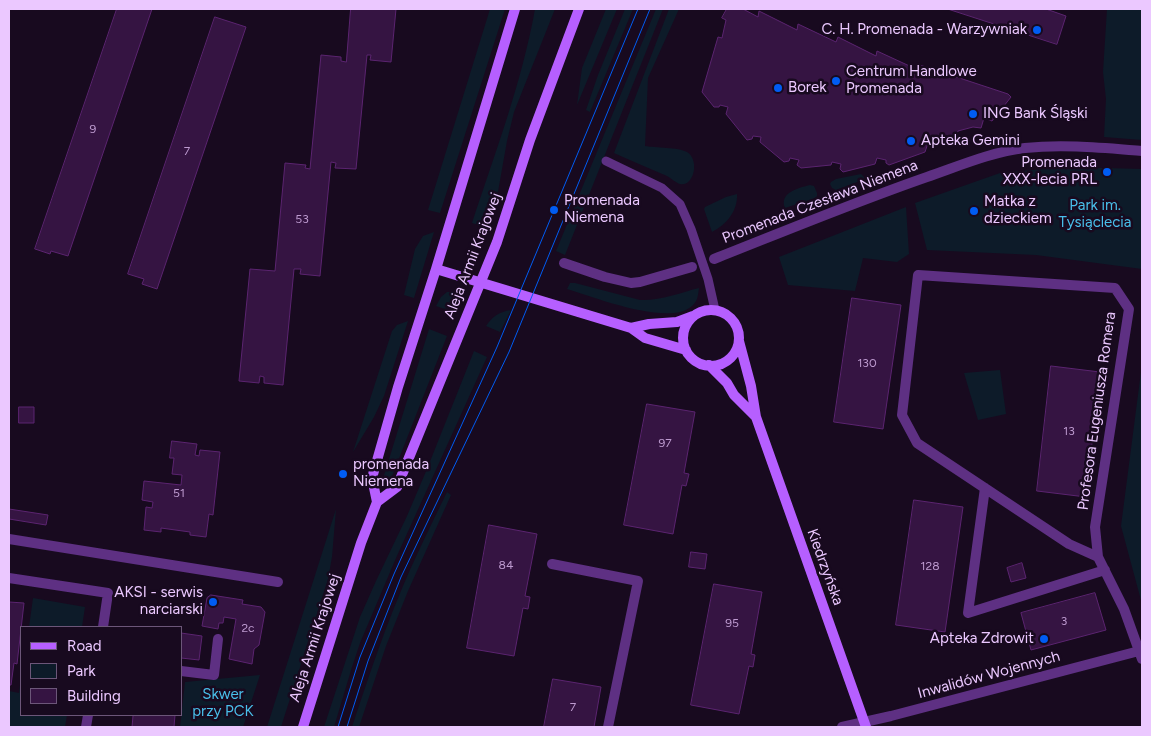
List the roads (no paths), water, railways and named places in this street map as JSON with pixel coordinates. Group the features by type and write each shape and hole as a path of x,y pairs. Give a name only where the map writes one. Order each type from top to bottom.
{"main road":[{"name":"Aleja Armii Krajowej","path":"377,502 372,478 398,387 515,9"},
{"name":"Aleja Armii Krajowej","path":"303,727 358,552 377,502 397,487 481,282 497,242 530,140 579,9"},
{"path":"436,269 631,328 645,338 686,350"},
{"path":"631,328 648,324 677,322 704,310 715,310 733,320 738,330 739,341 736,351 729,360 719,364 708,365 700,363 686,350 684,331 694,315"},
{"name":"Kiedrzyńska","path":"739,341 751,386 756,417 865,725"},
{"name":"Kiedrzyńska","path":"708,365 727,383 734,395 756,417"}],"street":[{"name":"Promenada Czesława Niemena","path":"714,259 899,186 992,154 1051,146 1082,146 1142,151"},
{"path":"564,263 604,277 630,283 640,282 692,267"},
{"name":"Profesora Eugeniusza Romera","path":"1098,557 1069,544 918,443 902,415 918,275 1115,288 1129,309 1095,527 1098,557 1124,609 1141,654"},
{"path":"985,488 968,613 1105,570"},
{"path":"9,539 278,582"},
{"path":"552,564 638,580 608,727"},
{"path":"9,578 108,593 103,626"},
{"path":"182,671 214,675 218,639"},
{"name":"Inwalidów Wojennych","path":"842,727 865,725 1141,654"}],"lane":[{"path":"606,161 662,188 680,204 708,279 715,310"}],"tram line":[{"path":"338,727 360,657 394,574 497,347 638,9"},
{"path":"347,727 368,661 401,577 509,352 650,9"}],"place":[{"name":"C. H. Promenada - Warzywniak","path":"1037,30"},
{"name":"Centrum Handlowe Promenada","path":"836,81"},
{"name":"Borek","path":"778,88"},
{"name":"ING Bank Śląski","path":"973,114"},
{"name":"Apteka Gemini","path":"911,141"},
{"name":"Promenada XXX-lecia PRL","path":"1107,172"},
{"name":"Promenada Niemena","path":"554,210"},
{"name":"Matka z dzieckiem","path":"974,211"},
{"name":"promenada Niemena","path":"343,474"},
{"name":"AKSI - serwis narciarski","path":"213,602"},
{"name":"Apteka Zdrowit","path":"1044,639"}],"park label":[{"name":"Park im. Tysiąclecia","path":"1095,214"},
{"name":"Skwer przy PCK","path":"223,704"}]}
